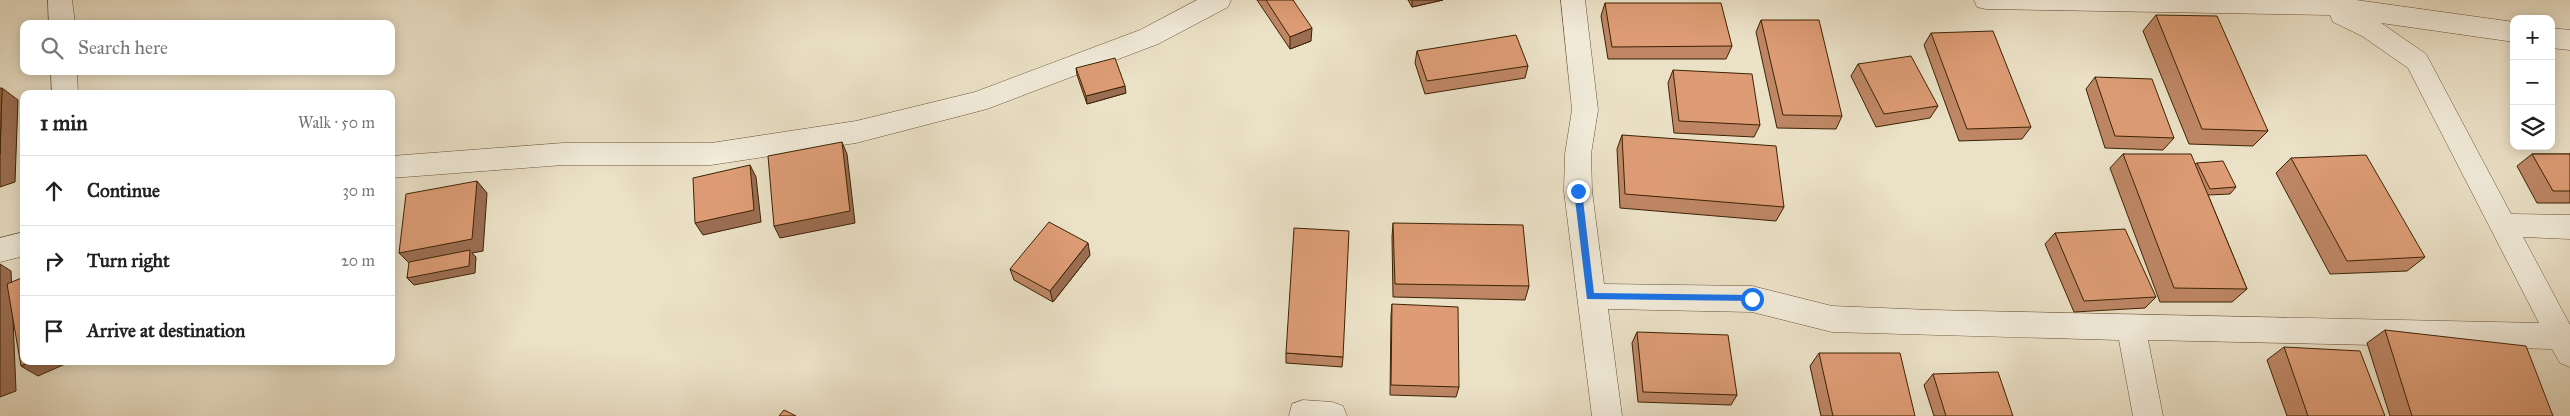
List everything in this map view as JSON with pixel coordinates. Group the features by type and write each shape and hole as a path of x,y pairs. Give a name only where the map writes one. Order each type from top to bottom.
{"street":[{"path":"60,0 62,20"},
{"path":"395,167 563,154 710,154 856,132 978,102 1149,36 1219,0"},
{"path":"1573,0 1585,110 1578,154 1578,191 1606,416"},
{"path":"1986,0 2323,3 2510,31"},
{"path":"1590,296 1752,299 1832,319 2131,328 2565,345 2417,61 2371,29 2323,3"},
{"path":"2555,38 2570,40"},
{"path":"64,75 65,90"},
{"path":"2502,225 2570,228"},
{"path":"0,250 20,245"},
{"path":"2131,328 2148,416"},
{"path":"1303,414 1332,416"}],"building":[{"path":"1266,0 1293,0 1312,28 1290,37"},
{"path":"1605,3 1721,3 1732,46 1612,47"},
{"path":"2156,15 2217,16 2268,131 2202,129"},
{"path":"1761,20 1819,20 1842,116 1783,115"},
{"path":"1993,31 2031,127 1967,129 1931,33"},
{"path":"1516,35 1528,66 1427,81 1417,51"},
{"path":"1911,56 1938,106 1884,114 1858,64"},
{"path":"1115,58 1125,86 1086,96 1076,68"},
{"path":"1673,70 1752,74 1760,125 1679,121"},
{"path":"2095,77 2152,79 2174,138 2115,136"},
{"path":"0,88 2,88 0,154"},
{"path":"1622,135 1776,146 1784,207 1625,194"},
{"path":"842,142 850,211 774,226 768,156"},
{"path":"2123,154 2191,154 2247,289 2174,288"},
{"path":"2532,154 2570,154 2570,191 2553,191"},
{"path":"2366,155 2425,257 2347,261 2291,158"},
{"path":"2223,161 2236,187 2210,189 2197,163"},
{"path":"750,165 754,210 695,223 693,178"},
{"path":"477,181 472,239 399,253 406,194"},
{"path":"1049,222 1088,243 1050,291 1010,269"},
{"path":"1393,223 1523,225 1529,286 1395,284"},
{"path":"1294,228 1349,231 1343,357 1286,353"},
{"path":"2125,229 2156,297 2084,301 2055,233"},
{"path":"470,250 469,266 407,278 409,262"},
{"path":"20,279 20,360 7,284"},
{"path":"1392,304 1458,307 1459,387 1391,385"},
{"path":"2385,330 2526,346 2553,416 2412,416"},
{"path":"1637,332 1728,335 1737,395 1643,392"},
{"path":"2284,347 2360,351 2385,416 2308,416"},
{"path":"1819,353 1900,353 1915,416 1833,416"},
{"path":"1998,372 2013,416 1946,416 1933,374"},
{"path":"784,410 796,416 779,416"}],"route":[{"path":"1578,191 1590,296 1752,299"}]}
